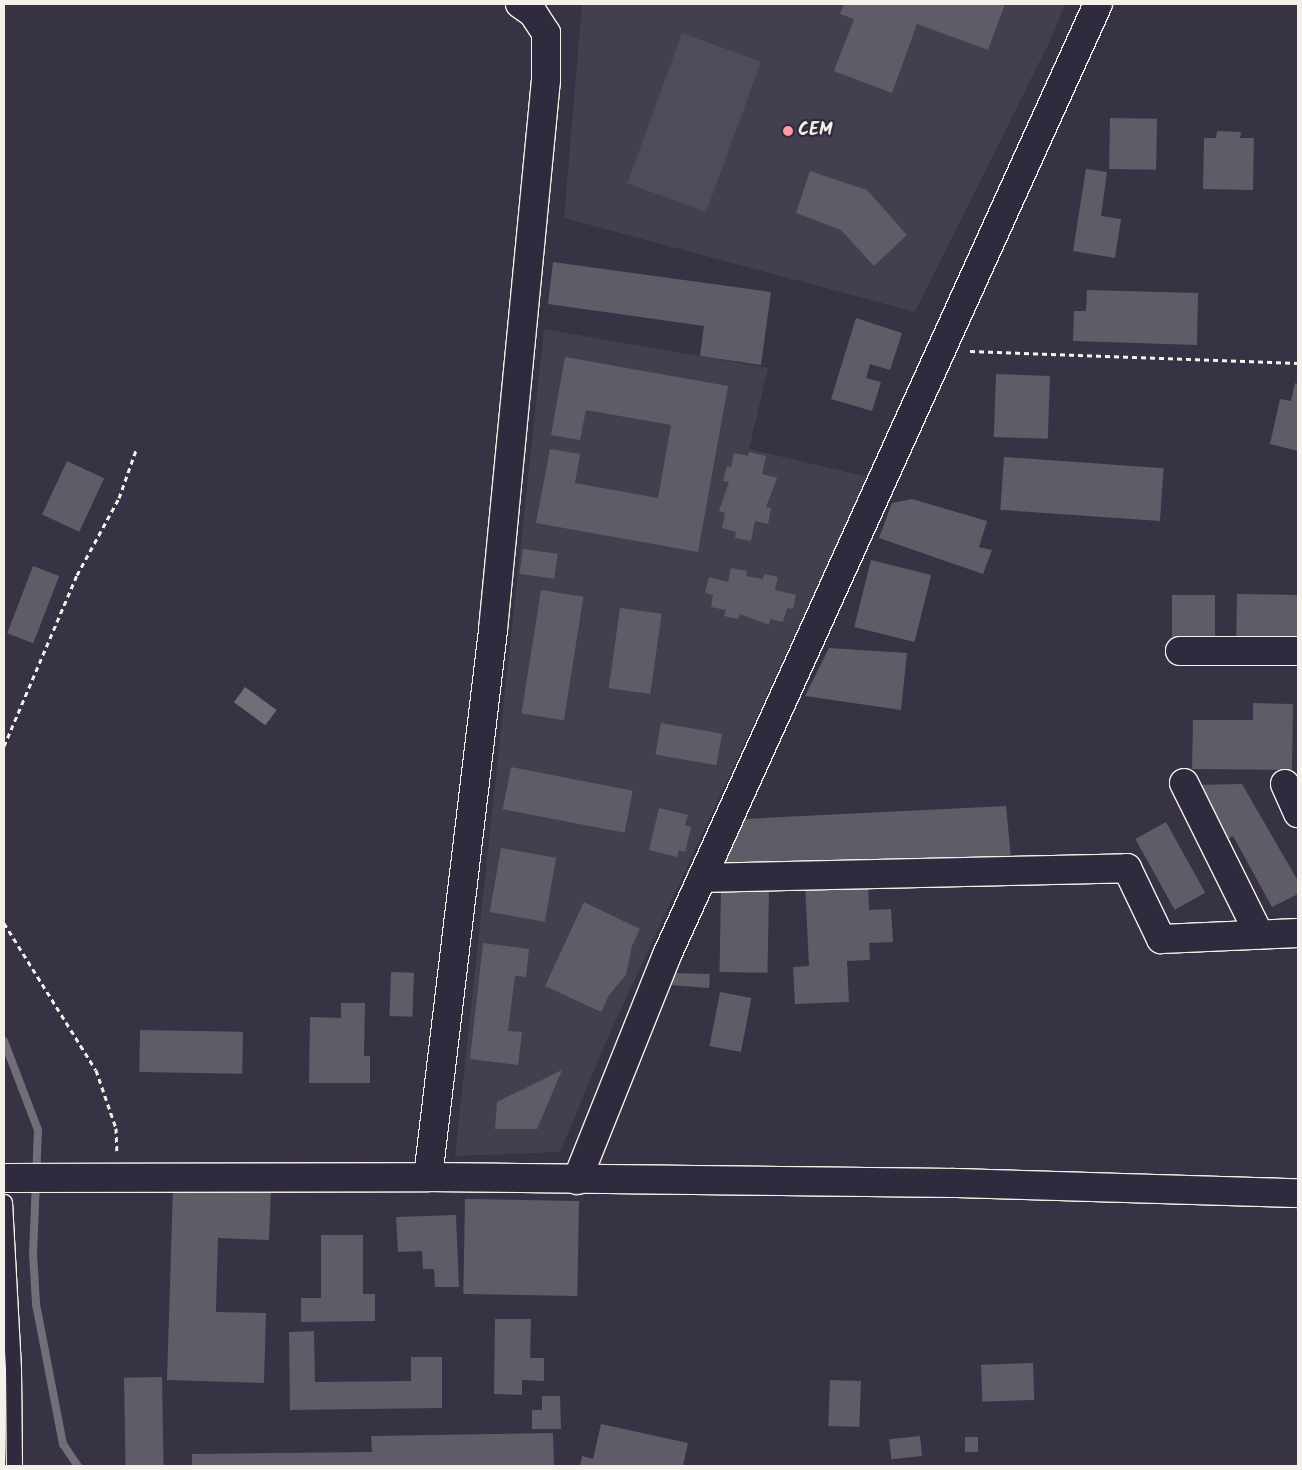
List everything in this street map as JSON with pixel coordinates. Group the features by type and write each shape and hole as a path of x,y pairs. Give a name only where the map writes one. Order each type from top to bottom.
{"street":[{"path":"428,1177 492,640 546,80 546,33 534,13 520,4"},
{"path":"577,1180 667,955 1098,4"},
{"path":"1180,651 1298,652"},
{"path":"1184,784 1259,934"},
{"path":"1284,784 1298,813"},
{"path":"702,878 1127,868 1161,939 1298,933"},
{"path":"12,1178 428,1177 954,1184 1298,1193"}],"lane":[{"path":"4,1202 13,1370 14,1466"}],"path":[{"path":"940,350 1298,363"},
{"path":"4,746 77,574 119,498 136,450"},
{"path":"4,923 96,1070 116,1128 119,1177"}],"shaded area":[{"name":"CEM","path":"582,4 1065,4 1048,45 915,312 564,218"},
{"path":"682,33 761,62 706,212 627,183"},
{"path":"544,329 768,368 749,449 868,477 609,1035 560,1152 455,1156"},
{"path":"245,687 277,710 265,725 234,702"}],"building":[{"path":"844,4 1005,4 988,50 917,24 892,93 834,71 854,19 840,14"},
{"path":"1110,118 1157,119 1156,170 1109,169"},
{"path":"1217,131 1241,132 1240,138 1254,138 1253,190 1203,189 1204,138 1216,138"},
{"path":"1086,169 1107,172 1101,216 1121,219 1115,258 1073,251"},
{"path":"810,171 867,190 907,235 874,266 841,230 796,213"},
{"path":"553,262 771,292 761,365 700,356 704,326 548,304"},
{"path":"1087,290 1198,293 1197,345 1073,341 1074,311 1086,311"},
{"path":"856,318 902,333 890,370 870,364 866,378 881,382 872,411 831,399"},
{"path":"565,357 728,386 698,552 536,523 550,449 580,454 575,483 658,498 671,425 586,410 580,440 551,435"},
{"path":"996,374 1050,376 1048,439 994,437"},
{"path":"1295,383 1298,384 1298,451 1270,444 1280,399 1291,401"},
{"path":"749,452 766,456 762,474 777,478 766,507 771,508 768,524 755,521 751,541 735,538 736,532 722,528 725,513 719,511 729,482 723,481 727,466 731,467 734,453 748,456"},
{"path":"1004,457 1164,468 1160,521 1000,510"},
{"path":"67,461 104,478 79,532 42,514"},
{"path":"912,499 987,521 979,547 992,550 983,574 879,538 892,503"},
{"path":"523,549 558,554 554,579 520,574"},
{"path":"871,560 931,575 914,642 854,627"},
{"path":"33,566 59,576 33,643 7,633"},
{"path":"731,568 747,571 746,576 763,579 764,574 778,577 775,590 796,595 793,609 787,608 783,622 770,619 769,625 740,614 738,619 724,616 726,610 711,607 713,595 705,593 709,577 728,582"},
{"path":"541,590 583,597 564,720 521,713"},
{"path":"1237,594 1298,595 1297,644 1236,643"},
{"path":"1172,595 1215,595 1215,641 1172,641"},
{"path":"620,608 662,614 650,694 609,688"},
{"path":"829,648 907,653 901,710 805,696"},
{"path":"1253,703 1293,704 1292,770 1192,769 1193,720 1253,720"},
{"path":"661,723 722,734 717,765 655,755"},
{"path":"511,767 633,791 625,833 503,809"},
{"path":"1242,784 1298,881 1298,894 1272,907 1233,836 1221,843 1192,785"},
{"path":"1006,806 1011,859 721,869 744,819"},
{"path":"659,808 688,815 685,825 691,827 685,852 679,850 677,857 649,850"},
{"path":"1166,822 1205,893 1175,910 1135,839"},
{"path":"501,848 556,858 545,922 490,912"},
{"path":"868,881 869,910 891,909 893,942 869,943 870,960 847,961 849,1002 795,1004 793,967 809,966 805,884"},
{"path":"721,887 769,888 768,973 720,972"},
{"path":"584,902 640,929 632,946 626,975 609,995 601,1012 545,986"},
{"path":"483,943 529,949 526,977 515,976 508,1031 522,1032 518,1065 470,1059"},
{"path":"391,972 414,973 412,1017 389,1016"},
{"path":"674,973 710,974 709,988 669,985"},
{"path":"720,992 751,998 741,1052 710,1046"},
{"path":"341,1003 365,1003 364,1056 370,1056 370,1083 309,1083 310,1017 341,1018"},
{"path":"140,1030 243,1032 242,1074 139,1072"},
{"path":"562,1070 537,1129 495,1129 497,1102"},
{"path":"173,1187 271,1190 269,1240 218,1238 216,1312 266,1313 264,1383 167,1380"},
{"path":"465,1199 579,1201 577,1296 463,1294"},
{"path":"456,1215 459,1287 435,1287 434,1269 423,1269 422,1251 398,1252 396,1217"},
{"path":"321,1235 363,1235 363,1294 375,1294 375,1321 301,1322 301,1298 321,1298"},
{"path":"495,1319 531,1319 530,1358 544,1358 544,1381 522,1380 522,1395 494,1394"},
{"path":"314,1331 315,1382 411,1381 411,1357 442,1357 442,1408 290,1410 289,1332"},
{"path":"1033,1363 1034,1400 982,1402 981,1365"},
{"path":"162,1377 164,1466 126,1466 124,1378"},
{"path":"830,1380 861,1381 859,1427 828,1426"},
{"path":"542,1396 560,1396 561,1429 532,1429 532,1410 542,1410"},
{"path":"601,1424 688,1443 683,1466 580,1466 582,1456 593,1459"},
{"path":"553,1433 554,1466 192,1466 192,1454 372,1452 371,1436"},
{"path":"920,1436 922,1456 891,1459 889,1439"},
{"path":"965,1437 978,1437 978,1452 965,1452"}],"waterway":[{"path":"4,1041 38,1130 33,1253 36,1304 63,1444 78,1466"}],"place":[{"name":"CEM","path":"788,131"}]}
